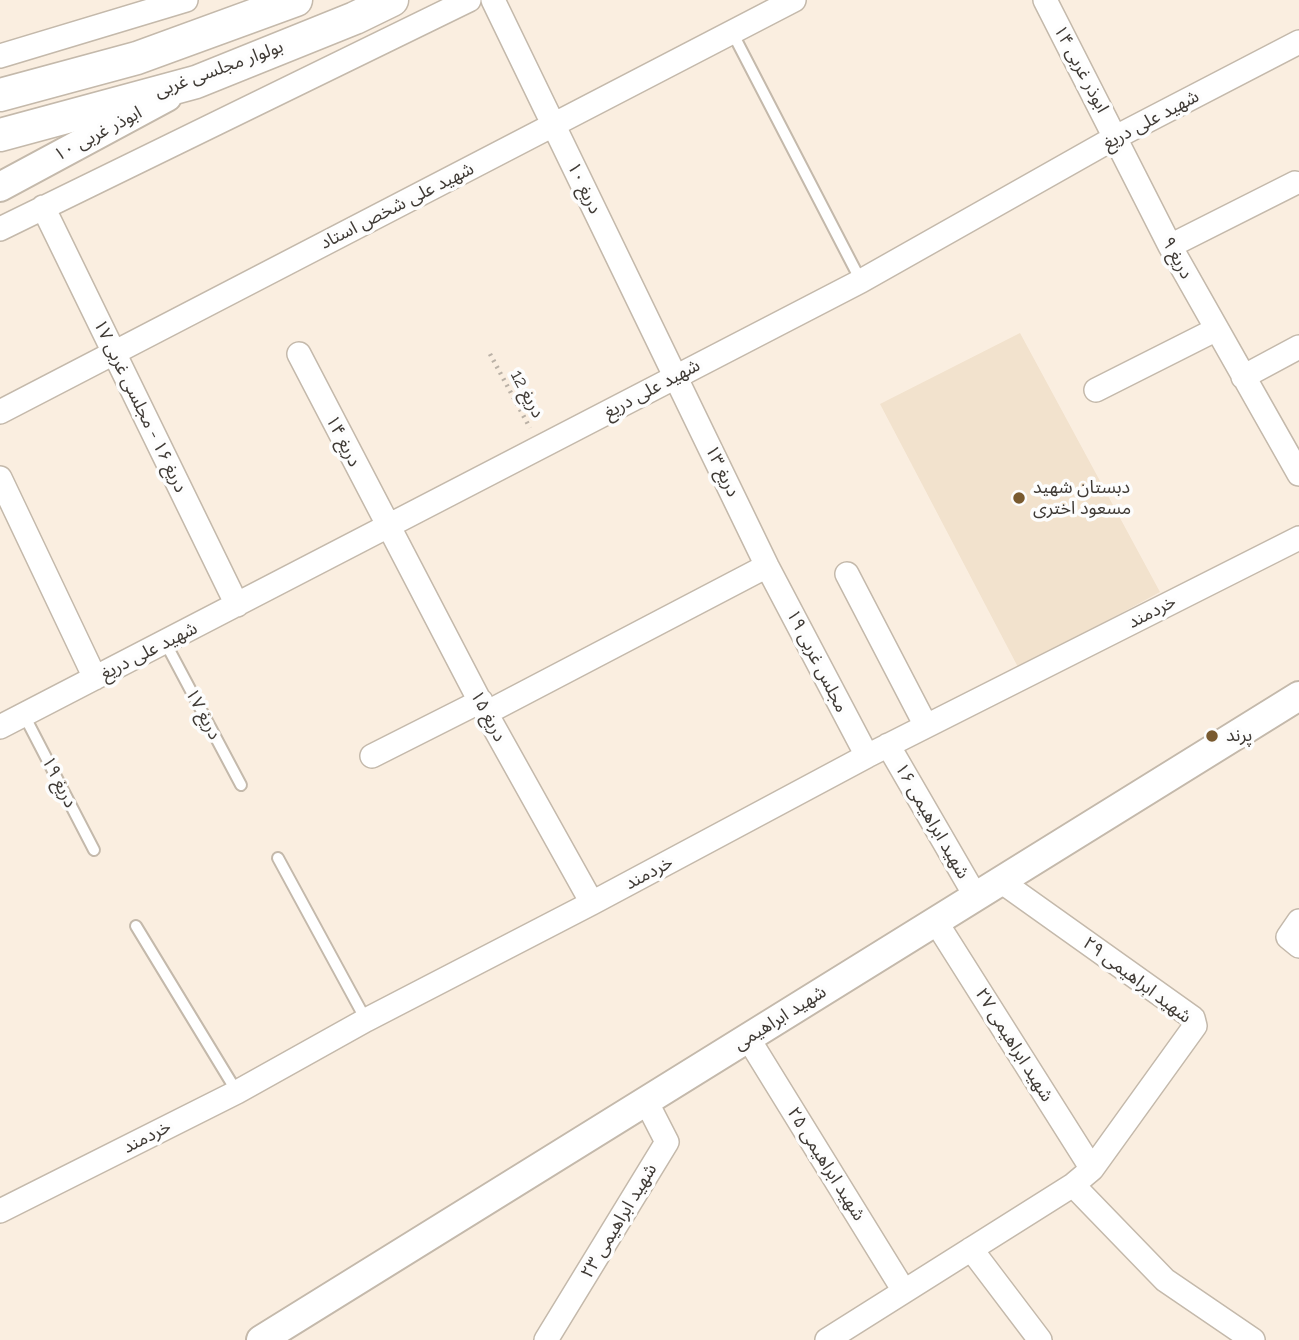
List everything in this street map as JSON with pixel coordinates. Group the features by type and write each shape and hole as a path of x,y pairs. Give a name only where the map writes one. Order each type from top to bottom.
{"main road":[{"path":"0,94 137,58 296,0"},
{"name":"بولوار مجلسی غربی","path":"0,135 195,82 355,18 392,0"}],"street":[{"path":"0,56 186,0"},
{"path":"0,229 469,0"},
{"name":"دریغ ۱۰","path":"493,0 676,376"},
{"name":"شهید علی شخص استاد","path":"0,412 794,0"},
{"name":"ابوذر غربی ۱۴","path":"1045,0 1116,137"},
{"name":"شهید علی دریغ","path":"0,727 860,281 1116,137 1299,42"},
{"name":"ابوذر غربی ۱۰","path":"0,187 195,82"},
{"name":"دریغ ۹","path":"1116,137 1170,246 1299,474"},
{"path":"1170,246 1295,183"},
{"name":"دریغ ۱۶ - مجلسی غربی ۱۷","path":"43,207 237,605"},
{"path":"1097,390 1217,329"},
{"path":"1243,377 1299,347"},
{"name":"دریغ ۱۴","path":"299,354 387,527"},
{"name":"دریغ ۱۳","path":"676,376 768,566"},
{"path":"0,478 95,678"},
{"name":"دریغ ۱۵","path":"387,527 592,904"},
{"name":"خردمند","path":"3,1203 237,1092 366,1020 592,904 888,745 1299,538"},
{"path":"372,757 483,707 768,566"},
{"name":"مجلس غربی ۱۹","path":"768,566 867,756"},
{"path":"847,574 926,726"},
{"name":"شهید ابراهیمی","path":"274,1337 646,1101 1299,695"},
{"name":"شهید ابراهیمی ۱۶","path":"888,745 976,897"},
{"name":"شهید ابراهیمی ۲۹","path":"1002,881 1196,1021 1092,1169"},
{"path":"1299,921 1288,937 1299,946"},
{"name":"شهید ابراهیمی ۲۷","path":"936,922 1092,1169"},
{"name":"شهید ابراهیمی ۲۵","path":"748,1038 904,1291"},
{"name":"شهید ابراهیمی ۲۳","path":"546,1340 667,1142 646,1101"},
{"path":"827,1340 1073,1185 1092,1169"},
{"path":"1073,1185 1165,1280 1252,1340"},
{"path":"971,1248 1040,1340"}],"lane":[{"path":"732,32 860,281"},
{"name":"دریغ ۱۷","path":"165,642 241,785"},
{"name":"دریغ ۱۹","path":"24,715 94,850"},
{"path":"278,858 366,1020"},
{"path":"136,926 237,1092"}],"path":[{"name":"دریغ 12","path":"490,354 540,447"}],"shaded area":[{"name":"دبستان شهید مسعود اختری","path":"1020,333 1160,592 1019,669 880,404"}],"place":[{"name":"دبستان شهید مسعود اختری","path":"1019,498"},
{"name":"پرند","path":"1212,736"}]}
